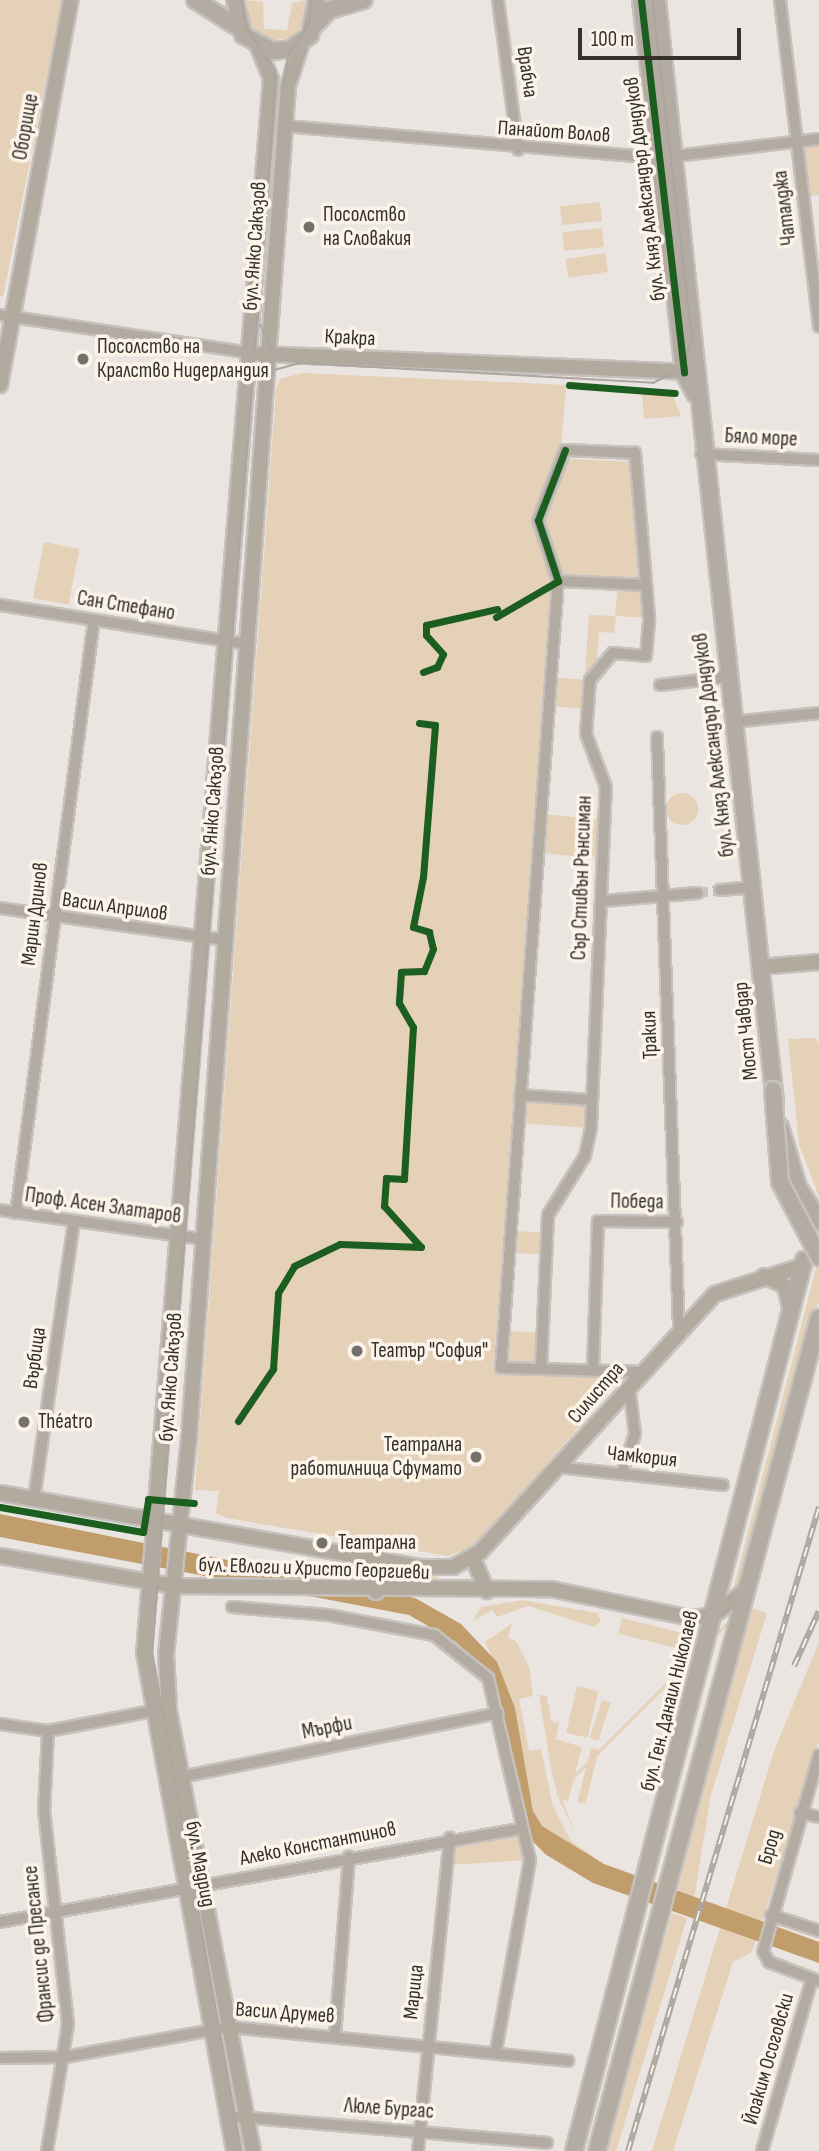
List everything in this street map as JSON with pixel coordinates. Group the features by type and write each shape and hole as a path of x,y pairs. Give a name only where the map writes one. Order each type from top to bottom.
{"main road":[{"name":"Оборище","path":"0,385 6,316 71,0"},
{"path":"195,0 238,27 258,47 279,51 302,43 329,10 365,0"},
{"path":"235,0 238,27"},
{"path":"315,25 317,0"},
{"name":"бул. Княз Александър Дондуков","path":"641,0 667,157 760,967"},
{"name":"бул. Княз Александър Дондуков","path":"657,0 667,157"},
{"name":"бул. Янко Сакъзов","path":"174,1586 181,1525 285,126 293,63 302,43"},
{"name":"бул. Янко Сакъзов","path":"152,1582 182,1238 271,79 258,47"},
{"name":"Кракра","path":"250,353 692,372"},
{"path":"760,967 819,962"},
{"name":"Мост Чавдар","path":"760,967 780,1182 808,1261"},
{"name":"Мост Чавдар","path":"773,1090 790,1164 818,1229"},
{"name":"Силистра","path":"472,1558 715,1294 808,1261"},
{"name":"бул. Ген. Данаил Николаев","path":"574,2151 790,1307 808,1261"},
{"path":"763,1276 785,1286 790,1307"},
{"name":"бул. Ген. Данаил Николаев","path":"597,2151 819,1318"},
{"name":"бул. Евлоги и Христо Георгиеви","path":"0,1493 439,1569 472,1558"},
{"name":"бул. Евлоги и Христо Георгиеви","path":"0,1556 174,1586 376,1592 551,1590 691,1618 713,1615"},
{"path":"472,1558 488,1591"},
{"path":"376,1592 371,1577 384,1560"},
{"name":"бул. Мадрид","path":"152,1582 144,1653 150,1712 234,2151"},
{"name":"бул. Мадрид","path":"174,1586 166,1654 169,1709 254,2151"},
{"path":"713,1615 746,1590"}],"street":[{"name":"Врабча","path":"498,0 518,150"},
{"name":"Чаталджа","path":"780,0 819,327"},
{"name":"Панайот Волов","path":"285,126 518,150 667,157 819,139"},
{"name":"Кракра","path":"6,316 250,353"},
{"name":"Сър Стивън Рънсиман","path":"541,1369 548,1215 585,1156 592,1100 604,901 606,787 586,734 590,680 613,653 646,656 646,585 635,453 565,450 538,520 558,581"},
{"name":"Бяло море","path":"701,454 819,460"},
{"path":"642,1372 501,1368 558,581 646,585"},
{"name":"Сан Стефано","path":"0,605 246,644"},
{"name":"Марин Дринов","path":"16,1213 94,620"},
{"path":"660,685 727,677"},
{"path":"733,722 819,713"},
{"name":"Тракия","path":"657,737 679,1331"},
{"path":"720,890 752,887"},
{"path":"604,901 698,893"},
{"name":"Васил Априлов","path":"0,908 224,940"},
{"path":"520,1095 592,1100"},
{"name":"Проф. Асен Златаров","path":"0,1210 74,1223 201,1239"},
{"name":"Победа","path":"593,1371 597,1221 677,1222"},
{"name":"Върбица","path":"34,1499 74,1223"},
{"path":"622,1474 635,1434 629,1386"},
{"name":"Чамкория","path":"557,1467 723,1485"},
{"name":"бул. Евлоги и Христо Георгиеви","path":"232,1607 328,1615 434,1635 488,1678 498,1713 519,1829 530,1860 496,2050"},
{"path":"0,1724 48,1731 169,1709"},
{"name":"Мърфи","path":"163,1780 498,1713"},
{"name":"Франсис де Пресансе","path":"47,2151 65,2057 68,2024 44,1811 48,1731"},
{"name":"Брод","path":"816,1980 769,1962 763,1949 800,1813 819,1755"},
{"path":"800,1813 819,1817"},
{"name":"Алеко Константинов","path":"0,1922 450,1838 519,1829"},
{"name":"Марица","path":"418,2151 450,1838"},
{"path":"335,2035 349,1857"},
{"path":"770,1918 819,1931"},
{"name":"Йоаким Осоговски","path":"762,2151 816,1980"},
{"name":"Васил Друмев","path":"0,2058 65,2057 229,2027 496,2050 568,2060"},
{"name":"Люле Бургас","path":"227,2116 420,2130 547,2143"}],"shaded area":[{"path":"0,0 62,0 3,297 0,296"},
{"path":"246,0 263,2 264,29 287,30 292,3 306,0 305,23 290,38 269,41 251,29"},
{"path":"819,139 819,195 804,196 797,142"},
{"path":"600,202 602,221 562,225 560,206"},
{"path":"602,228 604,247 564,251 562,232"},
{"path":"605,253 608,272 568,278 565,259"},
{"path":"302,373 566,385 560,460 534,513 553,589 497,1372 615,1375 619,1381 475,1546 448,1556 227,1518 216,1513 219,1491 195,1490 276,390 280,379"},
{"path":"642,391 672,394 681,416 644,419"},
{"path":"572,459 636,462 649,618 616,616 614,633 599,632 596,674 585,673 589,615 615,616 618,584 558,581 539,528 563,462"},
{"path":"44,542 79,549 68,605 33,598"},
{"path":"552,677 590,680 587,709 549,706"},
{"path":"682,793 693,798 698,809 693,820 682,825 671,820 666,809 671,798"},
{"path":"541,814 605,820 601,858 538,853"},
{"path":"815,1038 819,1045 819,1197 799,1144 788,1039"},
{"path":"520,1095 592,1100 590,1128 518,1123"},
{"path":"510,1231 547,1232 546,1254 509,1253"},
{"path":"819,1257 819,1300 739,1588 732,1594"},
{"path":"506,1331 543,1333 541,1367 504,1365"},
{"path":"0,1514 415,1598 461,1624 497,1662 515,1708 533,1811 542,1826 604,1864 819,1942 819,1963 593,1883 545,1854 524,1832 480,1666 456,1642 409,1615 0,1537"},
{"path":"339,1561 368,1565 367,1582 315,1580"},
{"path":"384,1568 438,1577 439,1585 380,1584 376,1572"},
{"path":"522,1600 597,1613 601,1621 594,1627 528,1606 497,1617 492,1610 473,1621 481,1607"},
{"path":"750,1608 767,1613 711,1795 694,1899 677,1893"},
{"path":"622,1618 682,1633 678,1649 618,1634"},
{"path":"512,1623 508,1638 516,1641 529,1667 533,1696 519,1699 529,1751 541,1749 553,1806 571,1841 604,1864 593,1883 562,1864 534,1814 513,1701 485,1642"},
{"path":"726,1623 728,1625 558,1796 556,1793"},
{"path":"819,1642 819,1741 762,1922 734,1912 728,1931 756,1941 752,1952 733,1962 673,2151 652,2151 774,1751"},
{"path":"577,1686 598,1691 588,1738 566,1733"},
{"path":"539,1695 547,1696 551,1721 559,1723 556,1739 582,1747 568,1801 562,1800 575,1832 560,1802 551,1769"},
{"path":"602,1700 611,1703 598,1741 590,1738"},
{"path":"591,1748 599,1750 585,1804 577,1802"},
{"path":"519,1829 530,1860 447,1865 450,1838"},
{"path":"672,1913 687,1918 616,2151 607,2151"}],"tunnel":[{"path":"698,893 720,890"}],"tram line":[{"path":"241,2151 152,1653 271,145 275,70 245,26 242,0"},
{"path":"283,85 288,56 310,22 311,0"},
{"path":"260,394 274,370 300,363 653,383 683,368 692,338 652,0"},
{"path":"260,325 271,348 296,362"}],"railway":[{"path":"628,2151 819,1507"},
{"path":"794,1666 819,1611"}],"cycle path":[{"path":"641,0 684,373"},
{"path":"569,385 675,393"},
{"path":"496,617 558,581 538,520 565,450"},
{"path":"423,672 437,667 443,654 426,635 426,625 497,609"},
{"path":"419,723 435,725 423,877 413,927 429,932 433,949 424,971 401,972 399,1003 413,1027 404,1179 386,1178 384,1206 421,1247"},
{"path":"238,1421 273,1369 278,1293 294,1266 340,1244 421,1247"},
{"path":"0,1507 143,1532 148,1499 194,1503"}],"place":[{"name":"Посолство на Словакия","path":"309,227"},
{"name":"Посолство на Кралство Нидерландия","path":"83,359"},
{"name":"Театър \"София\"","path":"357,1351"},
{"name":"Théatro","path":"24,1422"},
{"name":"Театрална работилница Сфумато","path":"476,1457"},
{"name":"Театрална","path":"322,1543"}]}
